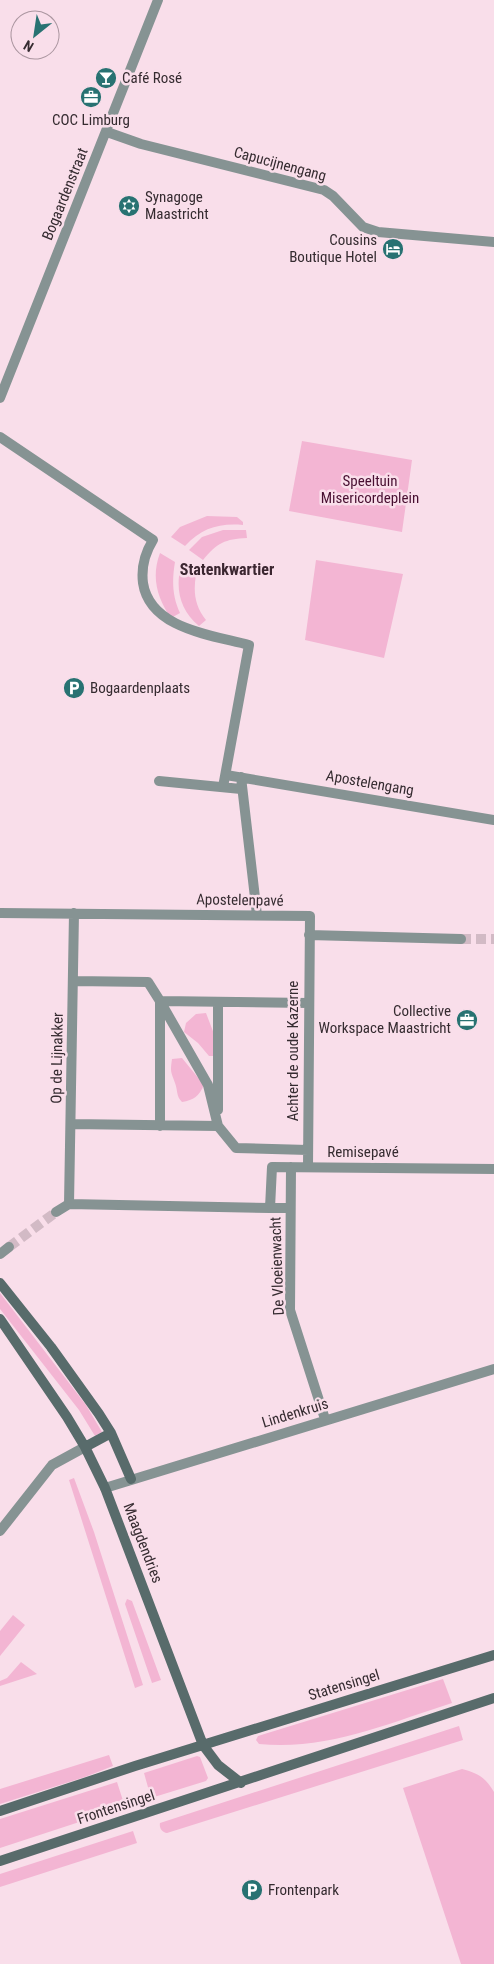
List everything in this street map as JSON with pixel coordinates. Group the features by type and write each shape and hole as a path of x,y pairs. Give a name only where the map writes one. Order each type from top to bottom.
{"main road":[{"name":"Maagdendries","path":"0,1283 80,1387 111,1433 131,1479"},
{"name":"Maagdendries","path":"0,1319 44,1381 85,1447 105,1488 203,1745 218,1766 241,1782"},
{"path":"85,1447 111,1433"},
{"name":"Statensingel","path":"203,1745 494,1655"},
{"path":"241,1782 494,1698"},
{"path":"0,1811 203,1745"},
{"name":"Frontensingel","path":"0,1861 241,1782"}],"street":[{"name":"Bogaardenstraat","path":"0,398 158,0"},
{"name":"Capucijnengang","path":"107,132 141,144 324,190 333,196 363,227 378,232 494,242"},
{"path":"0,437 141,530 153,540 146,551 143,565 145,594 151,605 171,622 249,645 224,787"},
{"name":"Apostelengang","path":"226,774 494,820"},
{"path":"241,776 257,915"},
{"path":"159,781 242,788"},
{"name":"Apostelenpavé","path":"0,913 310,916 309,935"},
{"name":"Op de Lijnakker","path":"69,1204 74,913"},
{"path":"309,935 461,939"},
{"name":"Achter de oude Kazerne","path":"308,1167 309,935"},
{"path":"74,981 148,982 208,1085 218,1126 236,1148 308,1150"},
{"path":"160,1001 308,1003"},
{"path":"160,1001 160,1126"},
{"path":"218,1002 218,1126"},
{"path":"71,1124 218,1126"},
{"path":"270,1208 272,1149"},
{"name":"Remisepavé","path":"272,1167 494,1169"},
{"name":"De Vloeienwacht","path":"291,1167 290,1310 325,1420"},
{"path":"56,1212 69,1204 290,1208"},
{"path":"0,1254 9,1247"},
{"name":"Lindenkruis","path":"105,1488 494,1369"},
{"path":"0,1531 52,1465 85,1447"}],"green space":[{"name":"Speeltuin Misericordeplein","path":"302,441 412,460 402,532 289,511"},
{"path":"207,516 237,517 243,522 243,525 226,525 211,528 198,535 185,546 171,537 180,527"},
{"path":"223,530 246,530 247,538 233,539 222,543 203,560 189,550 202,537"},
{"path":"160,553 175,562 173,588 180,613 171,618 162,603 157,587 156,570"},
{"path":"316,560 403,574 384,658 305,640"},
{"path":"181,566 196,575 196,599 199,610 206,620 199,626 183,606 179,591"},
{"path":"206,1013 214,1034 214,1056 209,1056 198,1043 184,1032 186,1023 196,1014"},
{"path":"182,1058 204,1085 196,1097 182,1102 178,1095 171,1070 172,1059"},
{"path":"0,1293 86,1405 102,1432 95,1436 79,1410 0,1309"},
{"path":"74,1478 94,1532 143,1685 135,1688 69,1480"},
{"path":"127,1599 132,1601 161,1680 152,1683 125,1604"},
{"path":"13,1615 25,1625 0,1656 0,1631"},
{"path":"21,1662 37,1674 0,1686 0,1681 7,1678"},
{"path":"443,1679 452,1703 381,1727 357,1734 309,1743 259,1744 256,1740 258,1736"},
{"path":"459,1726 463,1740 167,1833 160,1828 160,1823"},
{"path":"109,1755 113,1766 85,1777 0,1804 0,1789"},
{"path":"197,1756 200,1757 208,1778 206,1781 151,1798 144,1773"},
{"path":"462,1769 473,1772 481,1777 494,1792 494,1964 461,1964 403,1788"},
{"path":"117,1782 125,1807 0,1848 0,1819"},
{"path":"133,1831 137,1843 0,1887 0,1874"}],"tunnel":[{"path":"461,939 494,939"},
{"path":"9,1247 56,1212"}],"place":[{"name":"Café Rosé","path":"106,78"},
{"name":"COC Limburg","path":"91,97"},
{"name":"Synagoge Maastricht","path":"129,206"},
{"name":"Cousins Boutique Hotel","path":"393,249"},
{"name":"Bogaardenplaats","path":"74,688"},
{"name":"Collective Workspace Maastricht","path":"467,1020"},
{"name":"Frontenpark","path":"252,1890"}],"district":[{"name":"Statenkwartier","path":"227,569"}]}
